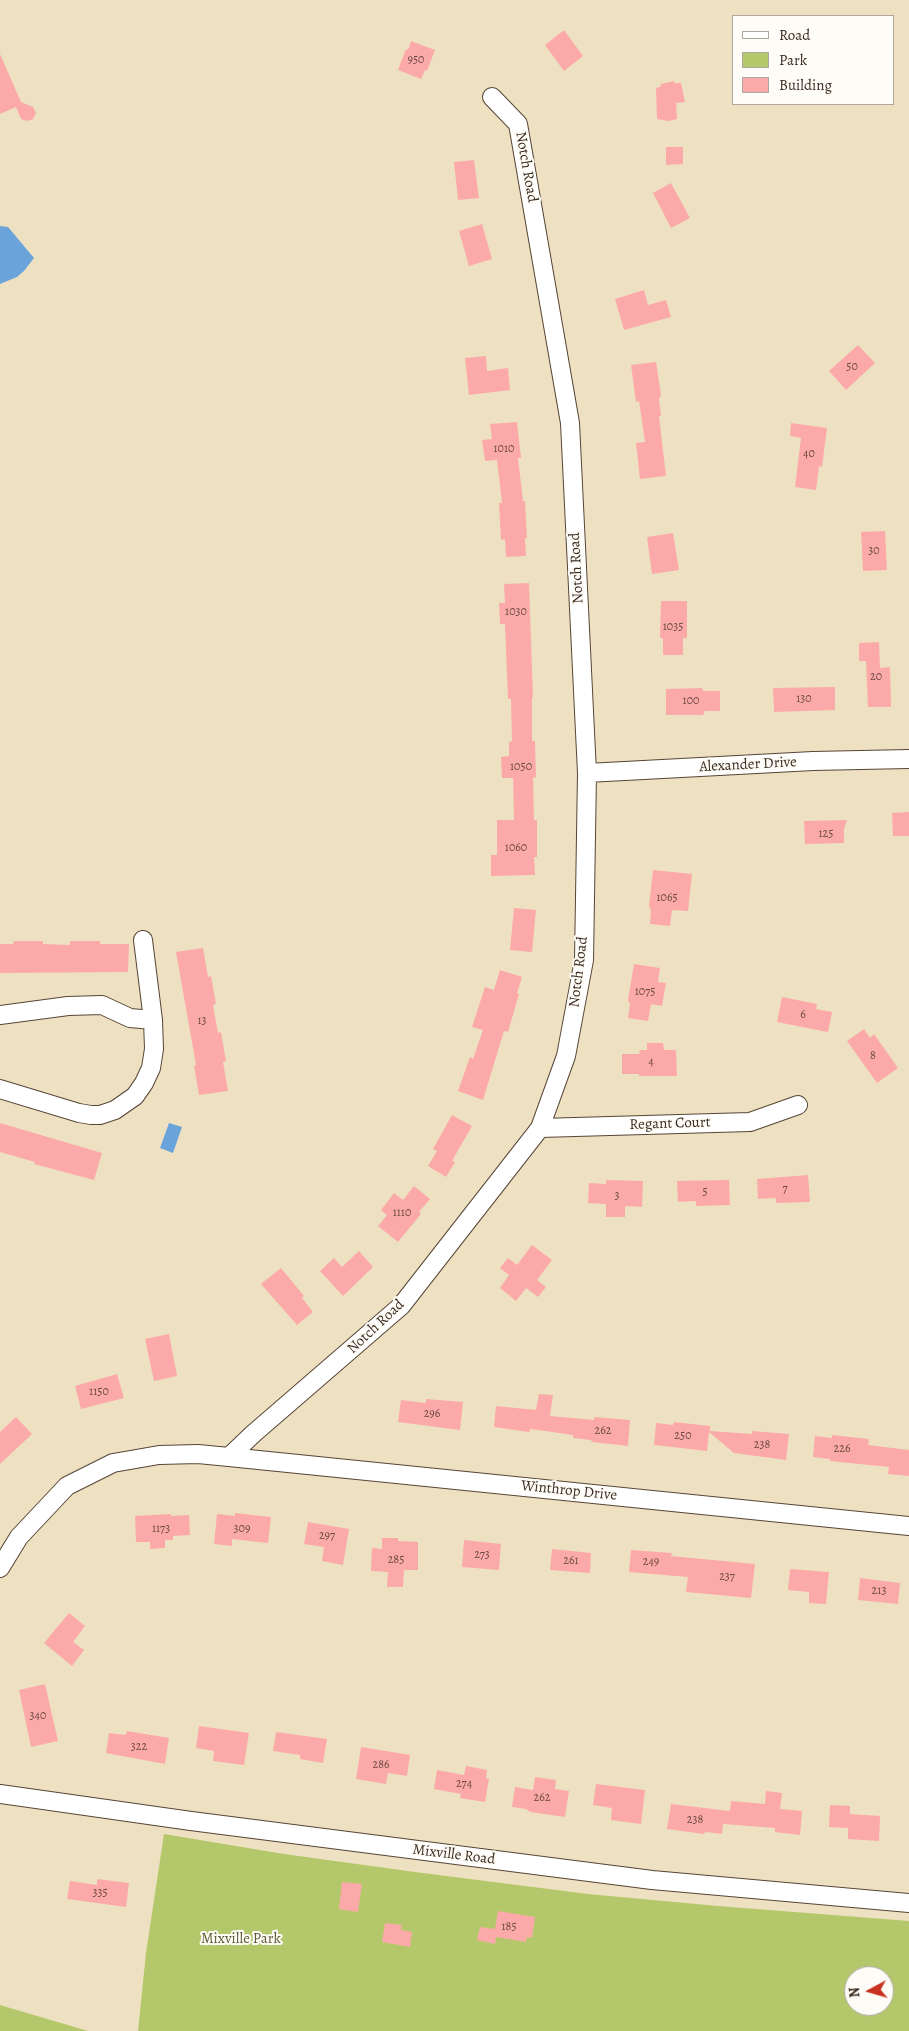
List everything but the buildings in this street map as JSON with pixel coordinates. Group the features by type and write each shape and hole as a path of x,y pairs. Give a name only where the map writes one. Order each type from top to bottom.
{"street":[{"name":"Notch Road","path":"229,1457 401,1306 540,1128 566,1056 584,960 587,773 570,423 518,124 492,97"},
{"name":"Alexander Drive","path":"587,773 813,761 909,759"},
{"path":"0,1088 79,1113 100,1114 116,1110 135,1096 151,1068 154,1049 154,1020 143,940"},
{"path":"0,1015 68,1006 102,1005 130,1018 154,1020"},
{"name":"Regant Court","path":"540,1128 750,1122 798,1105"},
{"path":"0,1568 19,1537 67,1486 113,1463 160,1455 198,1454 229,1457"},
{"name":"Winthrop Drive","path":"229,1457 909,1526"},
{"name":"Mixville Road","path":"0,1794 192,1821 652,1880 909,1903"}],"green space":[{"name":"Mixville Park","path":"164,1834 284,1854 588,1894 909,1921 909,2031 138,2031 146,1953"},
{"path":"0,2005 88,2031 0,2031"}],"water":[{"path":"0,226 8,227 34,258 17,277 0,284"},
{"path":"169,1123 182,1127 173,1153 160,1148"}]}
